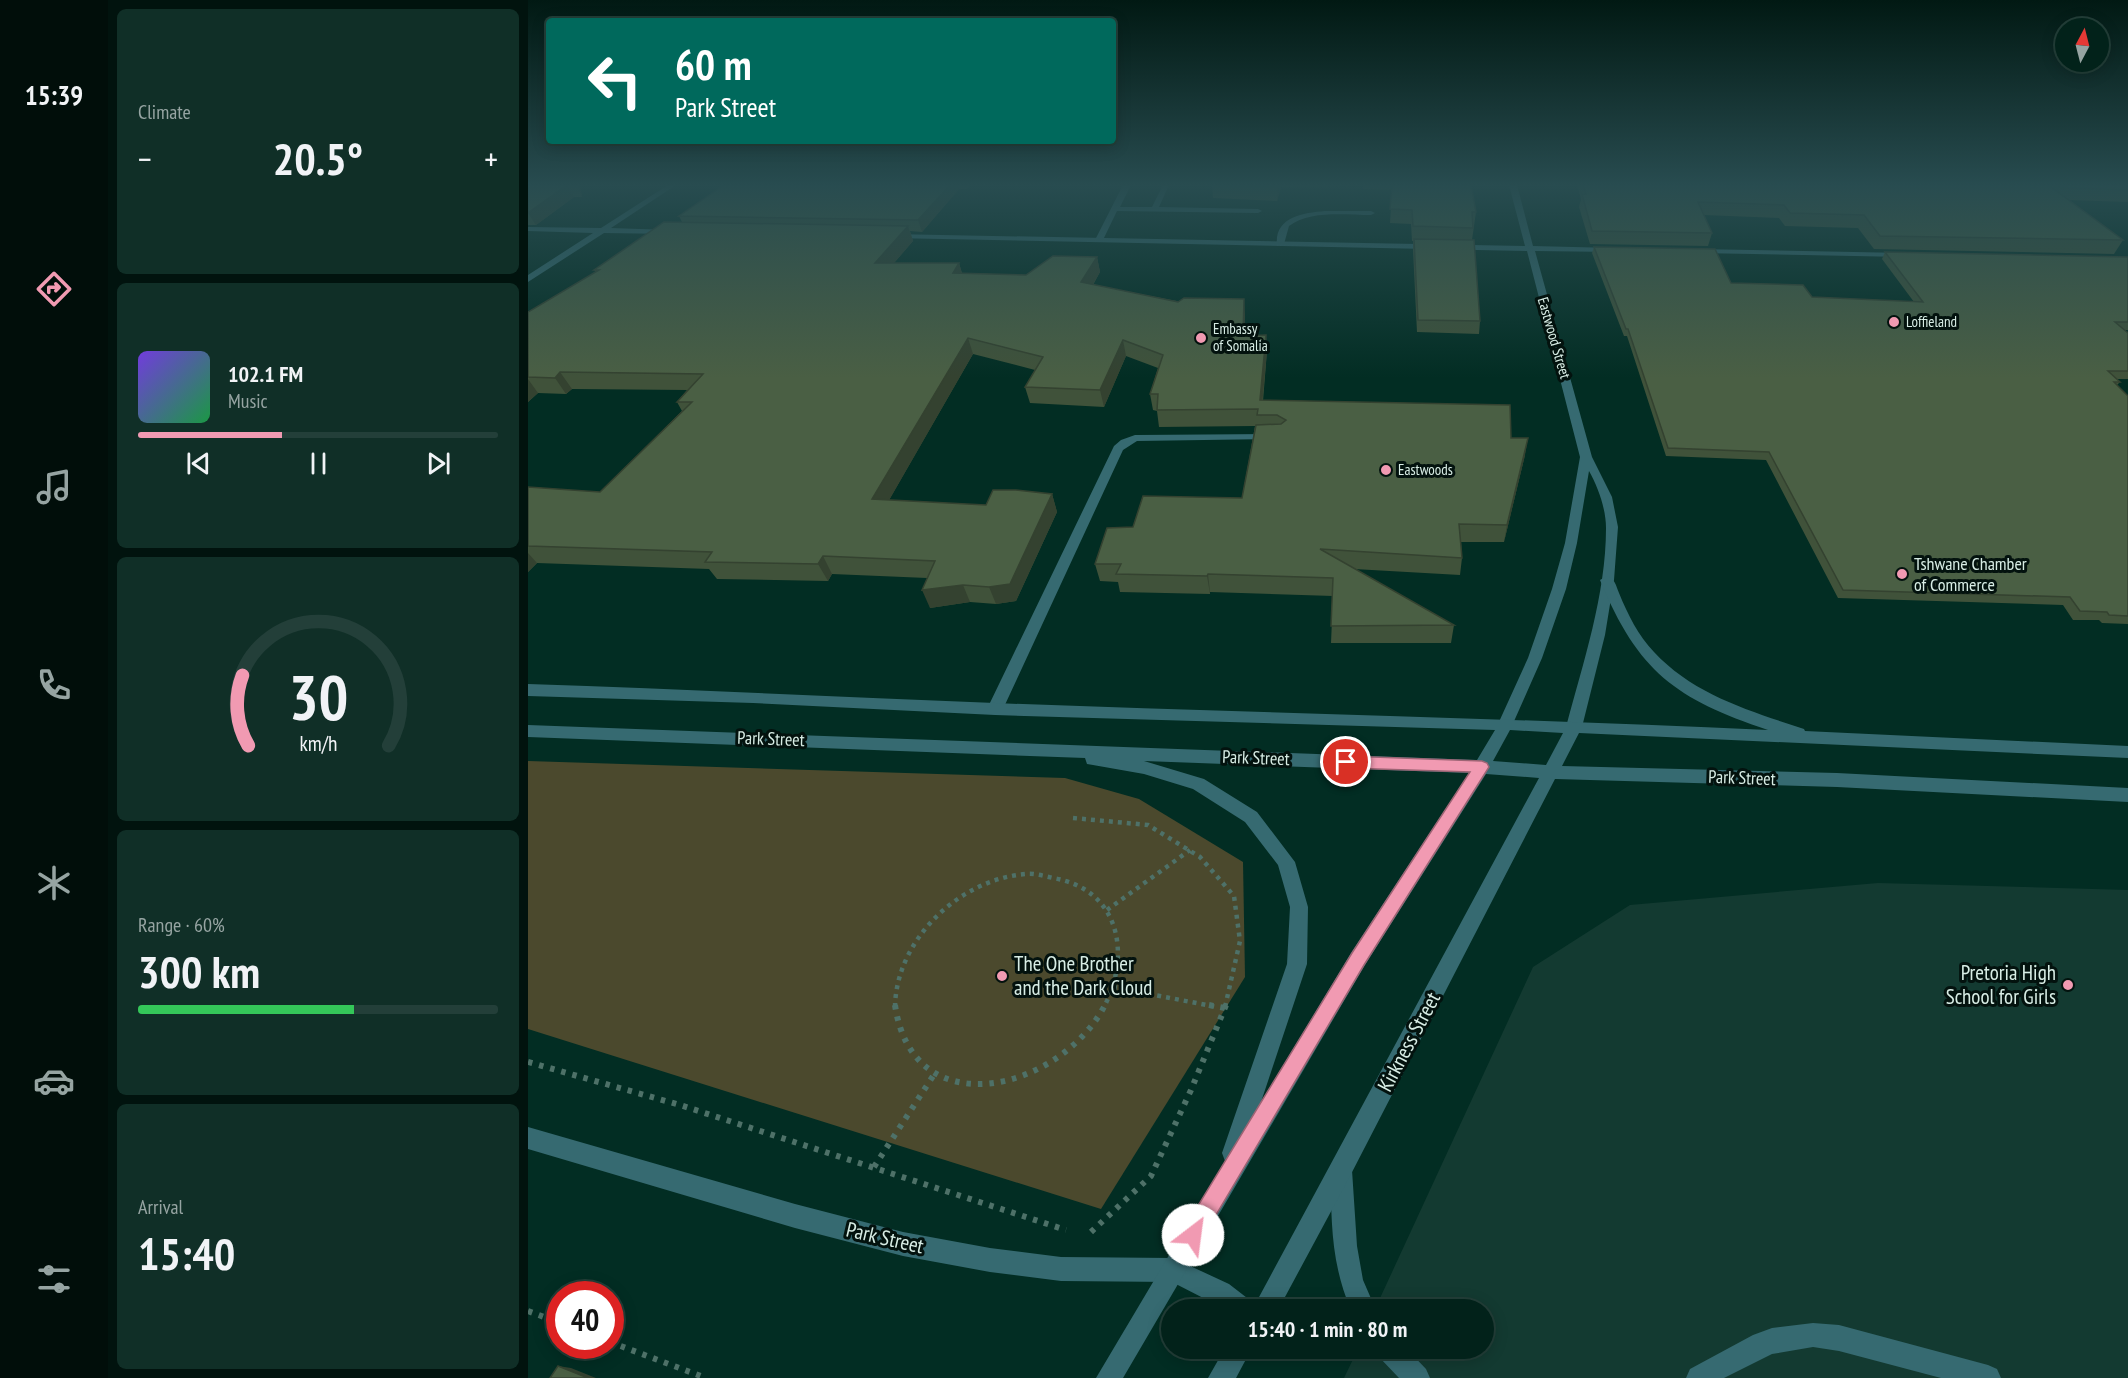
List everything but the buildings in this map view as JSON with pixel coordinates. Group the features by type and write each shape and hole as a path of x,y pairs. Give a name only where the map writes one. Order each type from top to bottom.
{"street":[{"path":"528,279 573,249"},
{"name":"Eastwood Street","path":"1529,249 1586,457 1599,479 1611,515 1607,580 1593,657 1574,727"},
{"path":"1558,249 1625,250"},
{"path":"1685,251 1912,255"},
{"path":"995,709 1118,448 1125,441 1135,438 1278,437"},
{"name":"Eastwood Street","path":"1482,767 1523,688 1551,611 1571,543 1586,457"},
{"path":"1607,580 1621,616 1643,650 1666,672 1697,693 1734,713 1821,740"},
{"path":"528,690 753,697 995,709 1506,724 1821,740 2128,752"},
{"name":"Kirkness Street","path":"1270,1299 1341,1170 1574,727"},
{"name":"Park Street","path":"528,731 1020,748 1482,767 1551,772 1837,780 2128,795"},
{"path":"1020,748 1144,767 1198,784 1251,817 1286,862 1299,907 1297,964 1223,1182"},
{"path":"1109,1378 1223,1182 1358,959 1482,767"},
{"name":"Park Street","path":"528,1138 795,1216 903,1244 990,1260 1061,1269 1173,1270 1228,1299"},
{"path":"1341,1170 1345,1246 1351,1281 1359,1299"},
{"path":"1699,1378 1753,1348 1772,1341 1813,1335 1839,1338 1988,1378"},
{"path":"1221,1378 1233,1359"},
{"path":"1399,1359 1417,1378"}],"path":[{"path":"1073,818 1148,825 1200,857 1234,896 1240,941 1225,1008 1191,1090 1151,1176 1087,1236"},
{"path":"1107,910 1190,850"},
{"path":"1026,874 1060,878 1088,890 1107,910 1118,938 1119,969 1113,987 1108,1003 1087,1034 1056,1061 1019,1079 980,1086 944,1080 916,1062 898,1031 894,997 904,959 925,926 955,900 990,882 1026,874"},
{"path":"1113,987 1225,1008"},
{"path":"528,1062 680,1105 1076,1233"},
{"path":"874,1167 935,1074"},
{"path":"528,1311 546,1318"},
{"path":"624,1347 706,1378"}],"shaded area":[{"path":"528,761 1065,778 1139,799 1243,862 1245,977 1101,1209 528,1029"},
{"path":"1878,883 2128,890 2128,1378 1344,1378 1353,1359 1494,1359 1494,1299 1380,1299 1533,967 1630,905"}],"place":[{"name":"Loffieland","path":"1894,322"},
{"name":"Embassy of Somalia","path":"1201,338"},
{"name":"Eastwoods","path":"1386,470"},
{"name":"Tshwane Chamber of Commerce","path":"1902,574"},
{"name":"The One Brother and the Dark Cloud","path":"1002,976"},
{"name":"Pretoria High School for Girls","path":"2068,985"}],"route":[{"path":"1193,1235 1358,959 1482,767 1346,762"}]}
